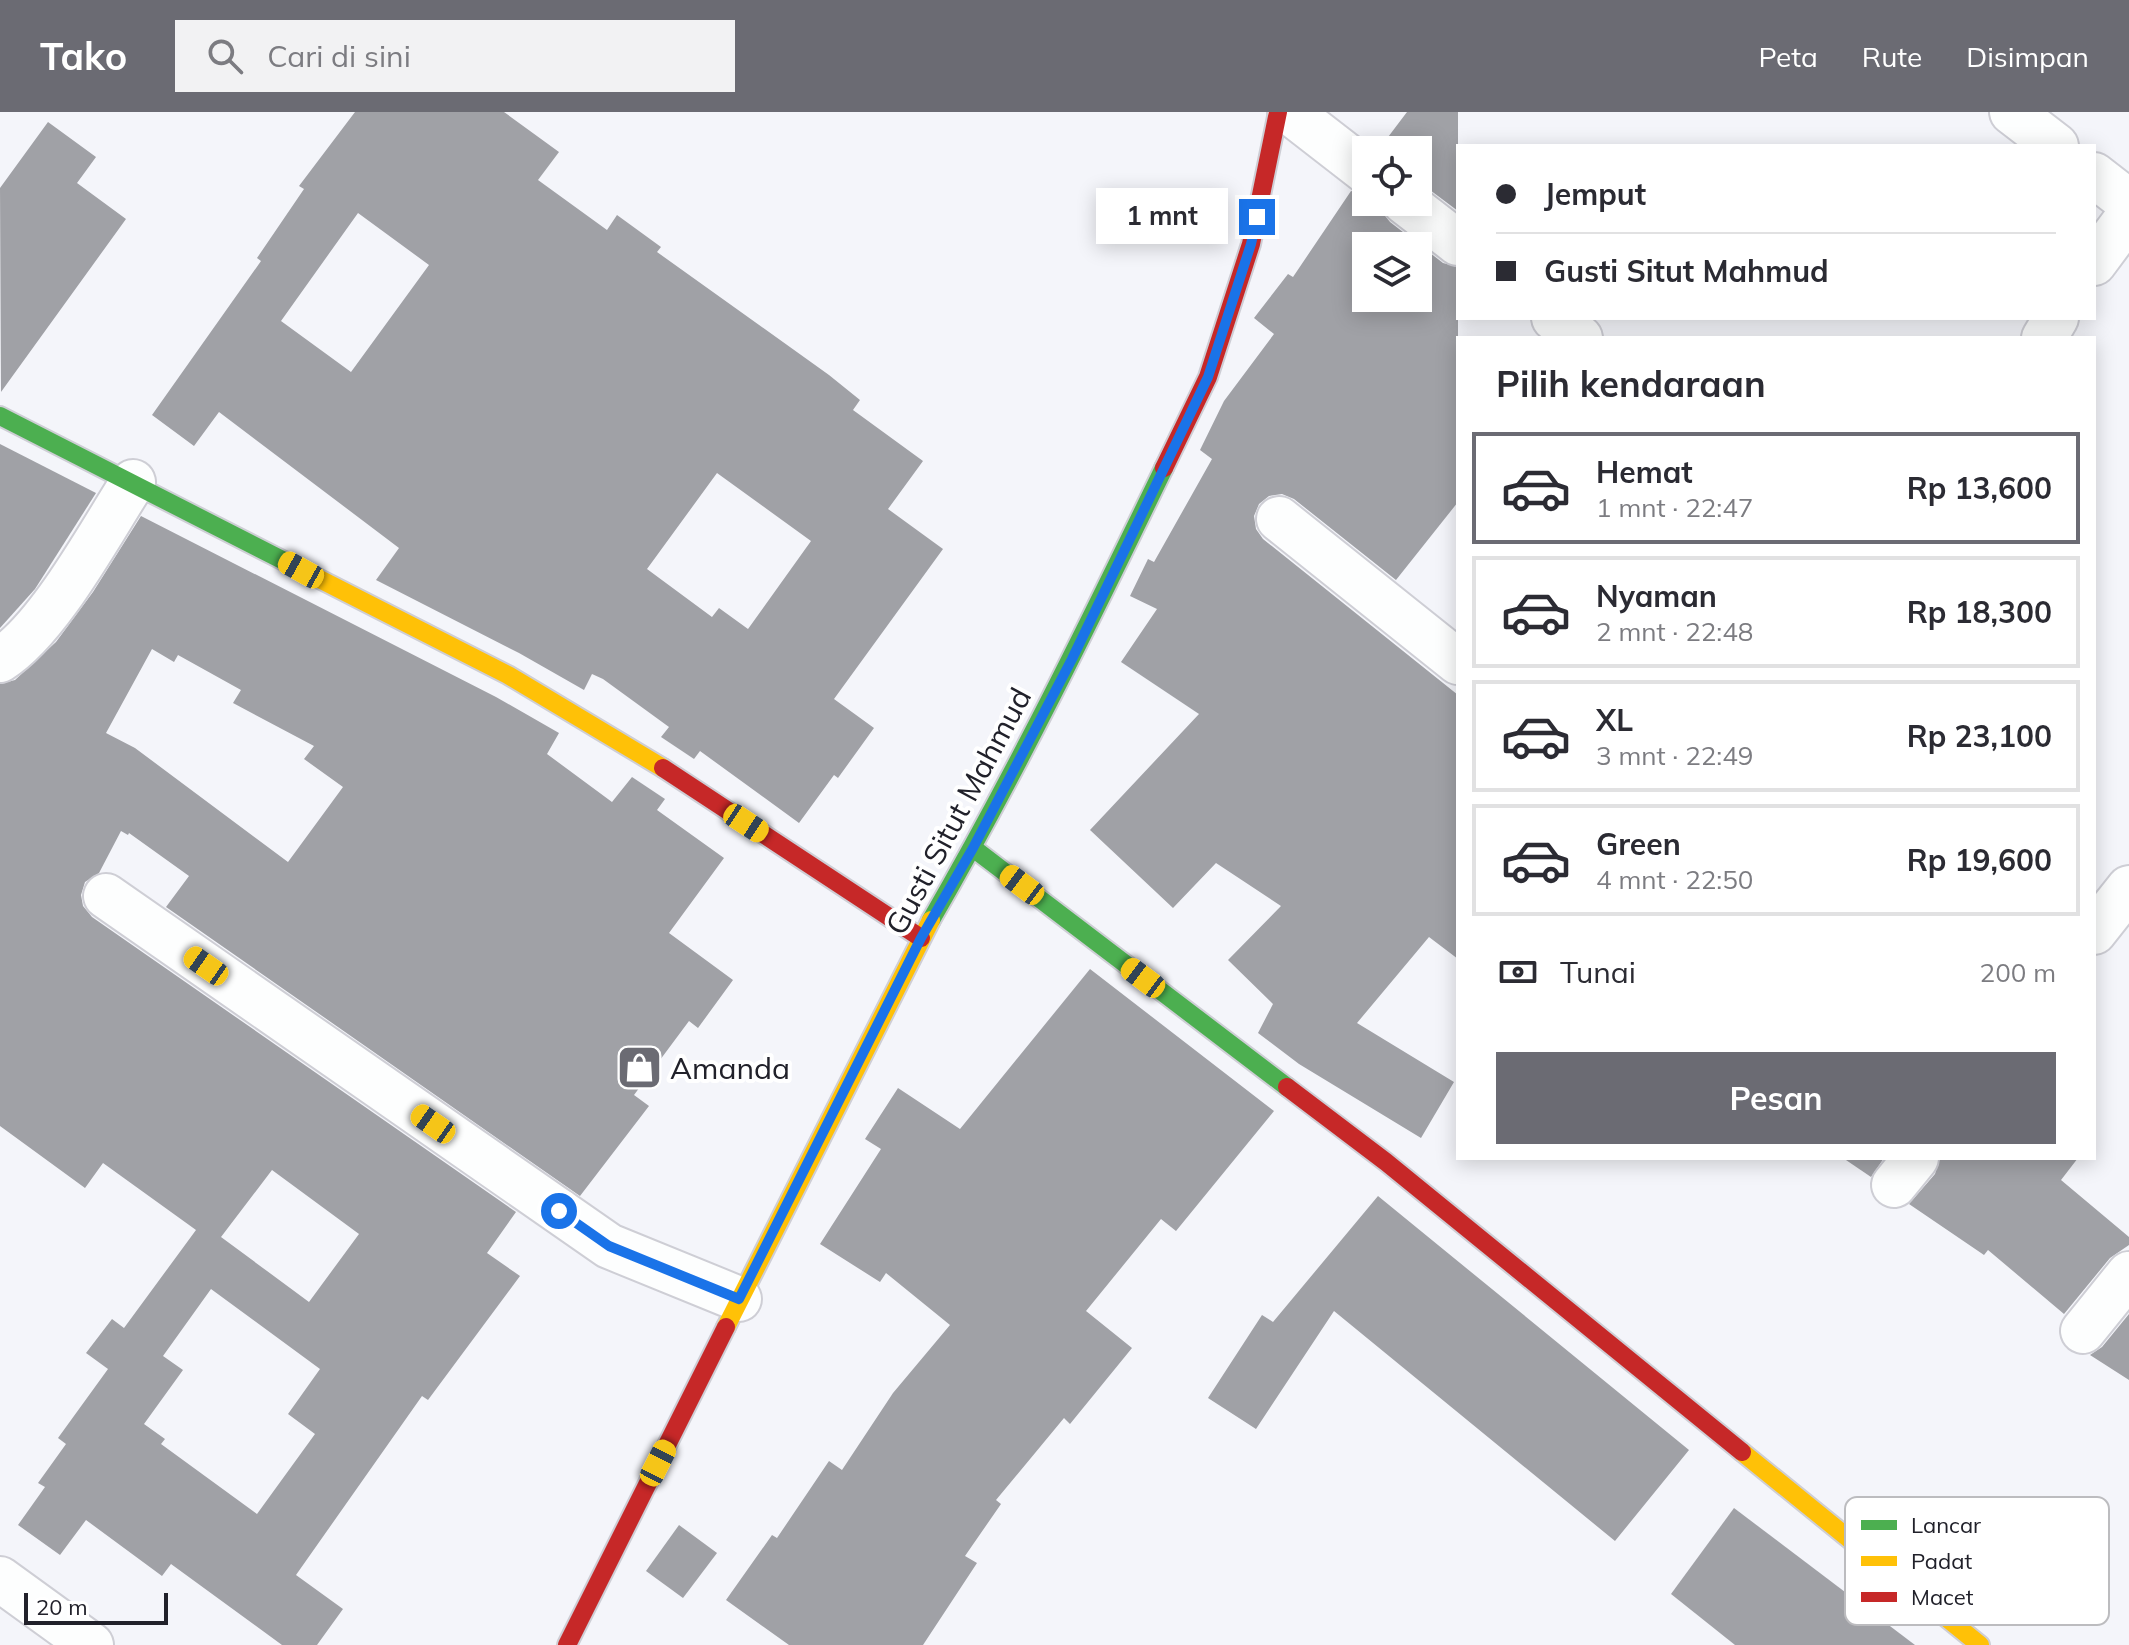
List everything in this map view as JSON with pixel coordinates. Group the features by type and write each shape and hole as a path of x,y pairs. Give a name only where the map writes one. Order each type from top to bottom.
{"main road":[{"name":"Gusti Situt Mahmud","path":"567,1645 921,938 973,848 1072,659 1208,377 1251,244 1278,112"},
{"path":"0,416 133,482 371,608 508,675 622,741 921,938"},
{"path":"973,848 1386,1162 1845,1535"},
{"path":"1955,1625 1980,1645"}],"street":[{"path":"1290,112 1352,160"},
{"path":"2012,112 2053,144"},
{"path":"2096,177 2129,202"},
{"path":"1423,216 1456,241"},
{"path":"2096,260 2129,216"},
{"path":"1557,320 1577,336"},
{"path":"0,660 18,648 53,606 133,482"},
{"path":"1279,519 1456,660"},
{"path":"2096,929 2129,888"},
{"path":"106,896 609,1246 739,1299"},
{"path":"2083,1331 2129,1274"},
{"path":"0,1579 91,1645"}],"building":[{"path":"355,112 504,112 559,152 538,180 607,230 617,215 661,247 657,252 860,400 853,410 923,461 888,509 943,549 834,699 874,728 838,778 834,775 799,823 700,751 694,759 661,737 669,727 603,679 592,674 584,690 376,580 399,548 219,412 194,446 152,415 261,261 257,258 304,189 299,186","holes":["358,213 429,265 351,372 281,321","717,473 811,541 748,629 719,608 712,617 647,569"]},
{"path":"1407,112 1458,112 1456,210 1432,192 1432,136 1389,136"},
{"path":"48,122 96,157 77,183 126,219 1,392 0,188"},
{"path":"1351,191 1352,216 1385,216 1403,232 1352,232 1352,312 1432,312 1432,254 1443,263 1456,266 1456,505 1396,580 1294,499 1282,494 1269,496 1259,504 1254,516 1256,529 1263,539 1456,693 1456,957 1429,937 1357,1023 1454,1082 1421,1138 1299,1064 1258,1033 1273,1004 1228,960 1281,906 1216,863 1173,908 1090,830 1199,714 1121,662 1157,609 1130,596 1148,559 1154,562 1212,459 1200,450 1224,401 1274,334 1254,318 1288,274 1293,277"},
{"path":"0,444 96,493 35,589 0,628"},
{"path":"141,516 496,697 559,733 547,754 612,802 632,777 665,799 657,810 724,858 669,933 733,980 698,1028 689,1021 634,1095 649,1106 580,1196 166,907 189,876 129,833 121,831 99,873 85,882 81,895 83,906 92,917 516,1212 487,1253 520,1276 428,1400 422,1396 296,1575 343,1609 317,1645 282,1645 171,1564 162,1576 86,1520 60,1555 18,1525 45,1487 38,1483 66,1444 58,1438 108,1369 86,1353 112,1319 124,1328 196,1230 103,1163 85,1188 0,1126 0,684 15,680 56,642 93,592","holes":["152,649 174,662 178,655 241,690 233,703 314,746 304,759 343,787 288,862 135,748 106,733","272,1170 359,1234 309,1302 221,1237","211,1289 320,1369 288,1414 315,1434 257,1514 161,1444 165,1439 144,1424 183,1370 163,1356"]},
{"path":"1090,969 1274,1111 1176,1231 1161,1219 1086,1311 1132,1348 1070,1424 1064,1418 996,1500 1001,1504 965,1556 977,1563 923,1645 789,1645 726,1600 772,1535 777,1538 829,1461 842,1470 893,1393 950,1325 886,1273 880,1282 820,1244 881,1149 865,1139 898,1088 960,1129"},
{"path":"1846,1160 1883,1160 1871,1177"},
{"path":"1939,1160 2076,1160 2061,1180 2129,1237 2129,1245 2110,1258 2064,1314 1988,1250 1984,1255 1909,1204 1935,1174"},
{"path":"1378,1196 1689,1450 1615,1541 1334,1311 1256,1429 1208,1398 1262,1315 1273,1322"},
{"path":"2129,1314 2129,1380 2090,1355 2102,1347"},
{"path":"1734,1508 1845,1592 1845,1625 1889,1625 1915,1645 1735,1645 1671,1594"},
{"path":"679,1525 717,1553 683,1598 646,1571"}],"traffic: fast":[{"path":"0,416 294,566"},
{"path":"931,920 1023,753 1164,468"},
{"path":"973,848 1287,1087"}],"traffic: slow":[{"path":"294,566 508,675 663,768"},
{"path":"726,1327 931,920"},
{"path":"1742,1452 1845,1536"},
{"path":"1955,1625 1980,1645"}],"traffic: jam":[{"path":"1164,468 1208,377 1251,244 1278,112"},
{"path":"663,768 921,938"},
{"path":"1287,1087 1386,1162 1742,1452"},
{"path":"567,1645 726,1327"}],"place":[{"name":"Amanda","path":"639,1068"}],"route":[{"path":"559,1211 609,1246 739,1299 921,938 973,848 1072,659 1208,377 1257,217"}]}
